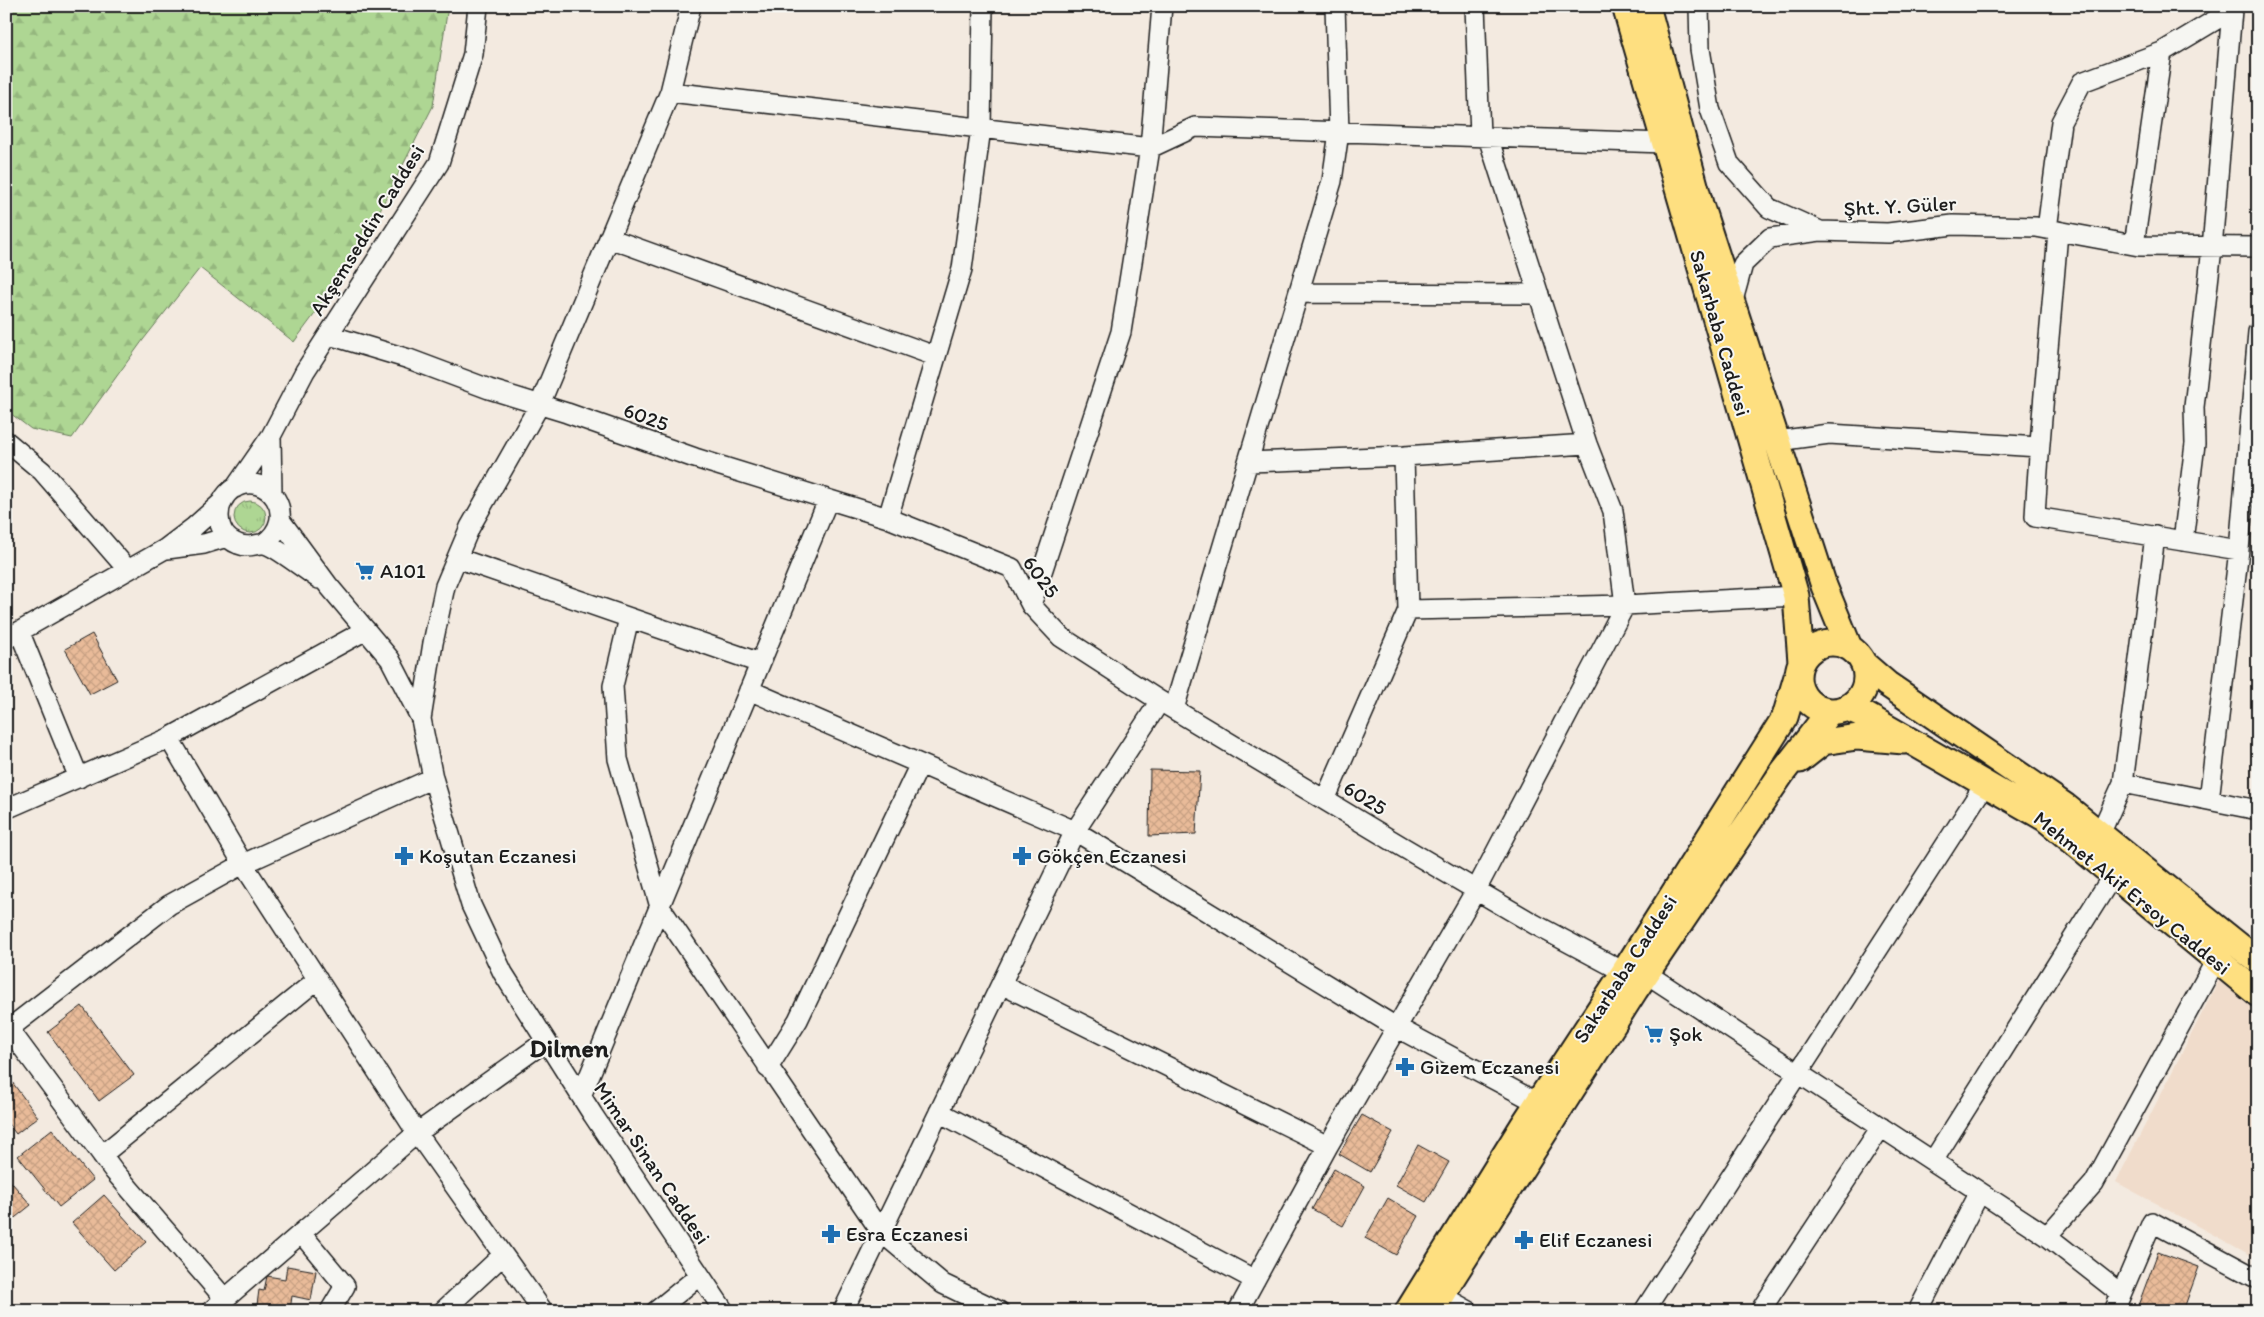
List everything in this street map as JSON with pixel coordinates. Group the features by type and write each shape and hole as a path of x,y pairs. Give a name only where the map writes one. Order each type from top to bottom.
{"main road":[{"name":"Sakarbaba Caddesi","path":"1437,1303 1636,973 1785,717 1800,667 1796,596 1625,6"},
{"name":"Sakarbaba Caddesi","path":"1647,6 1700,204 1732,304 1824,586 1857,656"},
{"path":"1839,643 1857,656 1866,685 1855,703 1838,710 1819,709 1810,703 1803,694 1799,684 1800,667 1808,652 1817,646 1839,643"},
{"name":"Mehmet Akif Ersoy Caddesi","path":"1857,656 1887,684 2065,806 2258,961"},
{"name":"Sakarbaba Caddesi","path":"1408,1311 1538,1103 1636,973 1782,773 1838,710"},
{"name":"Mehmet Akif Ersoy Caddesi","path":"1838,710 1867,716 2046,819 2258,994"},
{"path":"1782,773 1823,742 1857,737 1912,741"}],"street":[{"name":"Akşemseddin Caddesi","path":"235,488 271,436 305,371 439,164 473,54 478,6"},
{"path":"421,719 433,643 445,586 470,527 540,404 670,92 691,6"},
{"path":"888,518 962,269 982,128 983,6"},
{"path":"1031,605 1121,332 1150,148 1162,6"},
{"path":"843,1311 1076,831 1167,705 1249,462 1332,181 1339,132 1335,6"},
{"path":"1238,1311 1328,1146 1476,890 1625,605 1613,511 1587,444 1539,294 1484,137 1475,6"},
{"name":"Şht. Y. Güler","path":"1699,6 1700,49 1710,110 1729,163 1770,208 1820,231 1888,233 1953,225 2052,230 2134,245 2212,248 2258,247"},
{"path":"2182,540 2195,444 2194,407 2212,248 2232,10 2162,52 2082,82 2061,122 2052,230 2048,370 2039,448 2035,517 2239,550"},
{"path":"2134,245 2162,52"},
{"path":"670,92 1150,148 1195,127 1664,143"},
{"path":"1732,304 1743,264 1770,238 1820,231"},
{"path":"609,238 935,356"},
{"path":"1299,293 1539,294"},
{"path":"2209,800 2239,550 2258,332"},
{"name":"6025","path":"329,335 410,359 489,389 540,404 695,458 888,518 1012,568 1031,605 1061,637 1167,705 1476,890 1534,924 1636,973 1799,1074 2047,1236 2117,1302"},
{"path":"1777,441 1829,434 2039,448"},
{"path":"271,436 272,494"},
{"path":"6,441 42,471 128,570"},
{"path":"1249,462 1404,456 1587,444"},
{"path":"1326,800 1408,610 1404,456"},
{"path":"79,778 13,636 165,550 194,527 235,488 254,485 272,494 278,502 281,521 328,585"},
{"path":"581,1096 828,500"},
{"path":"222,502 219,520 227,537 244,546 263,544 272,538 281,521"},
{"path":"2100,834 2123,783 2155,536"},
{"path":"165,550 204,544 227,537"},
{"path":"263,544 328,585"},
{"path":"457,558 760,663"},
{"name":"Mimar Sinan Caddesi","path":"328,585 390,659 421,719 433,778 471,905 503,973 581,1096 724,1311"},
{"path":"1408,610 1625,605 1796,596"},
{"path":"629,618 613,686 618,759 660,907 881,1232 943,1284 999,1311"},
{"path":"6,809 169,738 366,630"},
{"path":"749,690 1076,831 1396,1027 1538,1103"},
{"path":"169,738 243,864 417,1133 543,1311"},
{"path":"768,1068 798,1020 920,764"},
{"path":"433,778 243,864 169,905 7,1028 218,1305 417,1133 546,1042"},
{"path":"2123,783 2258,810"},
{"path":"1644,1311 1985,784"},
{"path":"1933,1162 2113,875"},
{"path":"2047,1236 2094,1183 2216,960"},
{"path":"102,1155 318,979"},
{"path":"1002,984 1328,1146"},
{"path":"939,1112 1255,1280"},
{"path":"1760,1311 1881,1127"},
{"path":"1918,1311 1980,1192"},
{"path":"2117,1302 2152,1222 2258,1279"},
{"path":"302,1233 345,1286 330,1311"},
{"path":"443,1311 503,1254"},
{"path":"656,1311 700,1275"},
{"path":"1437,1303 1469,1311"}],"shaded area":[{"path":"2221,976 2258,1006 2258,1259 2116,1182"}],"green space":[{"path":"6,6 448,6 433,106 354,261 294,342 200,268 143,340 72,438 31,429 6,410"},
{"path":"250,501 256,502 261,506 265,511 265,523 261,528 256,532 250,533 244,532 239,528 235,523 234,517 235,511 239,506 244,502"}],"building":[{"path":"92,634 117,680 90,694 65,649"},
{"path":"1150,770 1200,771 1196,834 1149,836"},
{"path":"82,1006 134,1075 99,1101 48,1032"},
{"path":"6,1074 38,1117 16,1134 6,1121"},
{"path":"1362,1115 1393,1132 1370,1172 1339,1154"},
{"path":"52,1129 93,1180 59,1207 18,1156"},
{"path":"1418,1145 1449,1162 1426,1202 1396,1185"},
{"path":"1334,1169 1365,1186 1343,1226 1312,1209"},
{"path":"6,1176 31,1205 6,1225"},
{"path":"104,1195 146,1242 114,1270 72,1223"},
{"path":"1388,1198 1418,1216 1396,1255 1365,1238"},
{"path":"2158,1252 2199,1267 2183,1311 2136,1311"},
{"path":"287,1266 316,1271 311,1300 292,1296 290,1311 263,1311 264,1306 257,1305 259,1290 264,1291 267,1276 285,1279"}],"place":[{"name":"A101","path":"365,571"},
{"name":"Koşutan Eczanesi","path":"404,856"},
{"name":"Gökçen Eczanesi","path":"1022,856"},
{"name":"Şok","path":"1654,1034"},
{"name":"Gizem Eczanesi","path":"1405,1067"},
{"name":"Esra Eczanesi","path":"831,1234"},
{"name":"Elif Eczanesi","path":"1524,1240"}],"district":[{"name":"Dilmen","path":"569,1048"}]}
